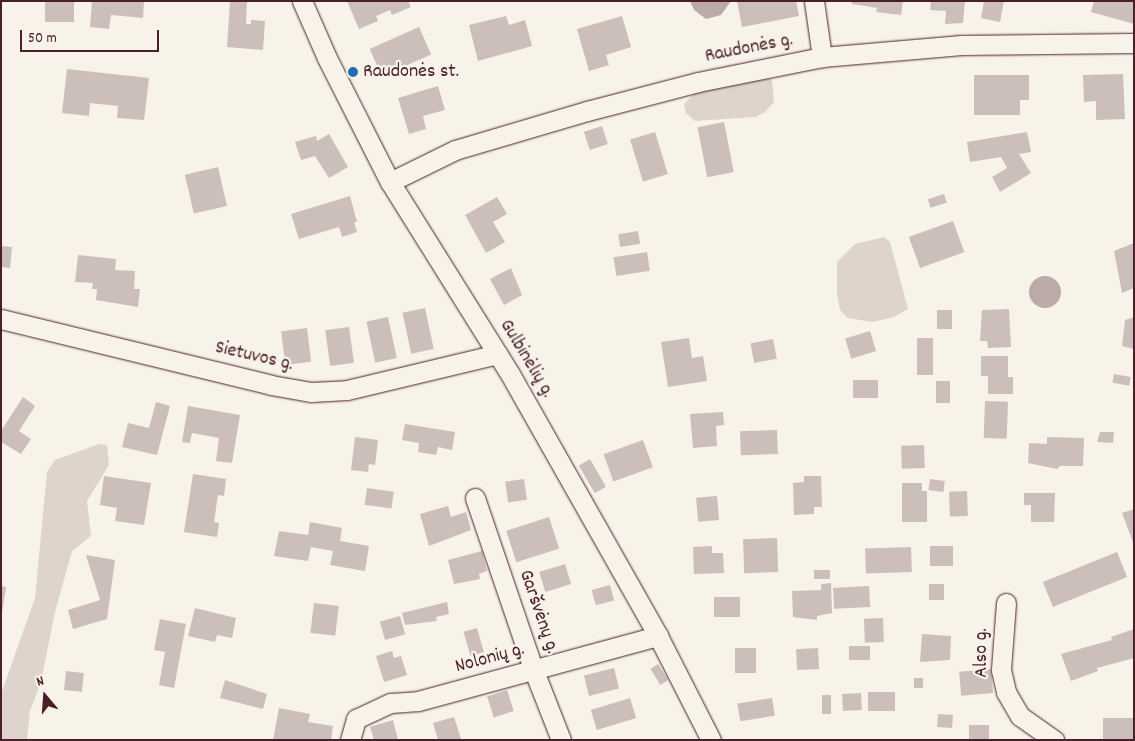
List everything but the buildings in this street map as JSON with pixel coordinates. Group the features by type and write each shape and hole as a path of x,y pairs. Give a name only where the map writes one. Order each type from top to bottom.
{"street":[{"name":"Gulbinėlių g.","path":"302,1 327,58 390,182 498,354 658,636 711,740"},
{"path":"814,1 822,57"},
{"name":"Raudonės g.","path":"390,182 455,150 587,111 698,82 822,57 961,45 1134,43"},
{"name":"Sietuvos g.","path":"1,319 271,385 311,392 347,390 498,354"},
{"name":"Garšvėnų g.","path":"475,498 534,671 561,740"},
{"name":"Also g.","path":"1006,603 1001,670 1006,692 1020,716 1054,740"},
{"name":"Nolonių g.","path":"350,740 356,719 363,714 391,703 418,701 658,636"}],"shaded area":[{"path":"690,1 731,1 721,15 706,19 694,10"},
{"path":"764,76 772,80 774,102 765,112 756,117 695,121 686,113 684,104 697,91"},
{"path":"884,237 890,242 908,309 894,317 872,322 848,318 840,310 837,294 837,262 855,244"},
{"path":"1045,276 1051,277 1056,281 1060,286 1060,298 1056,303 1051,307 1045,308 1039,307 1034,303 1030,298 1029,292 1030,286 1034,281 1039,277"},
{"path":"99,444 107,445 109,465 87,501 91,536 72,551 55,612 41,682 30,711 27,740 1,740 1,694 35,598 47,472 55,460"}],"place":[{"name":"Raudonės st.","path":"353,72"}]}
